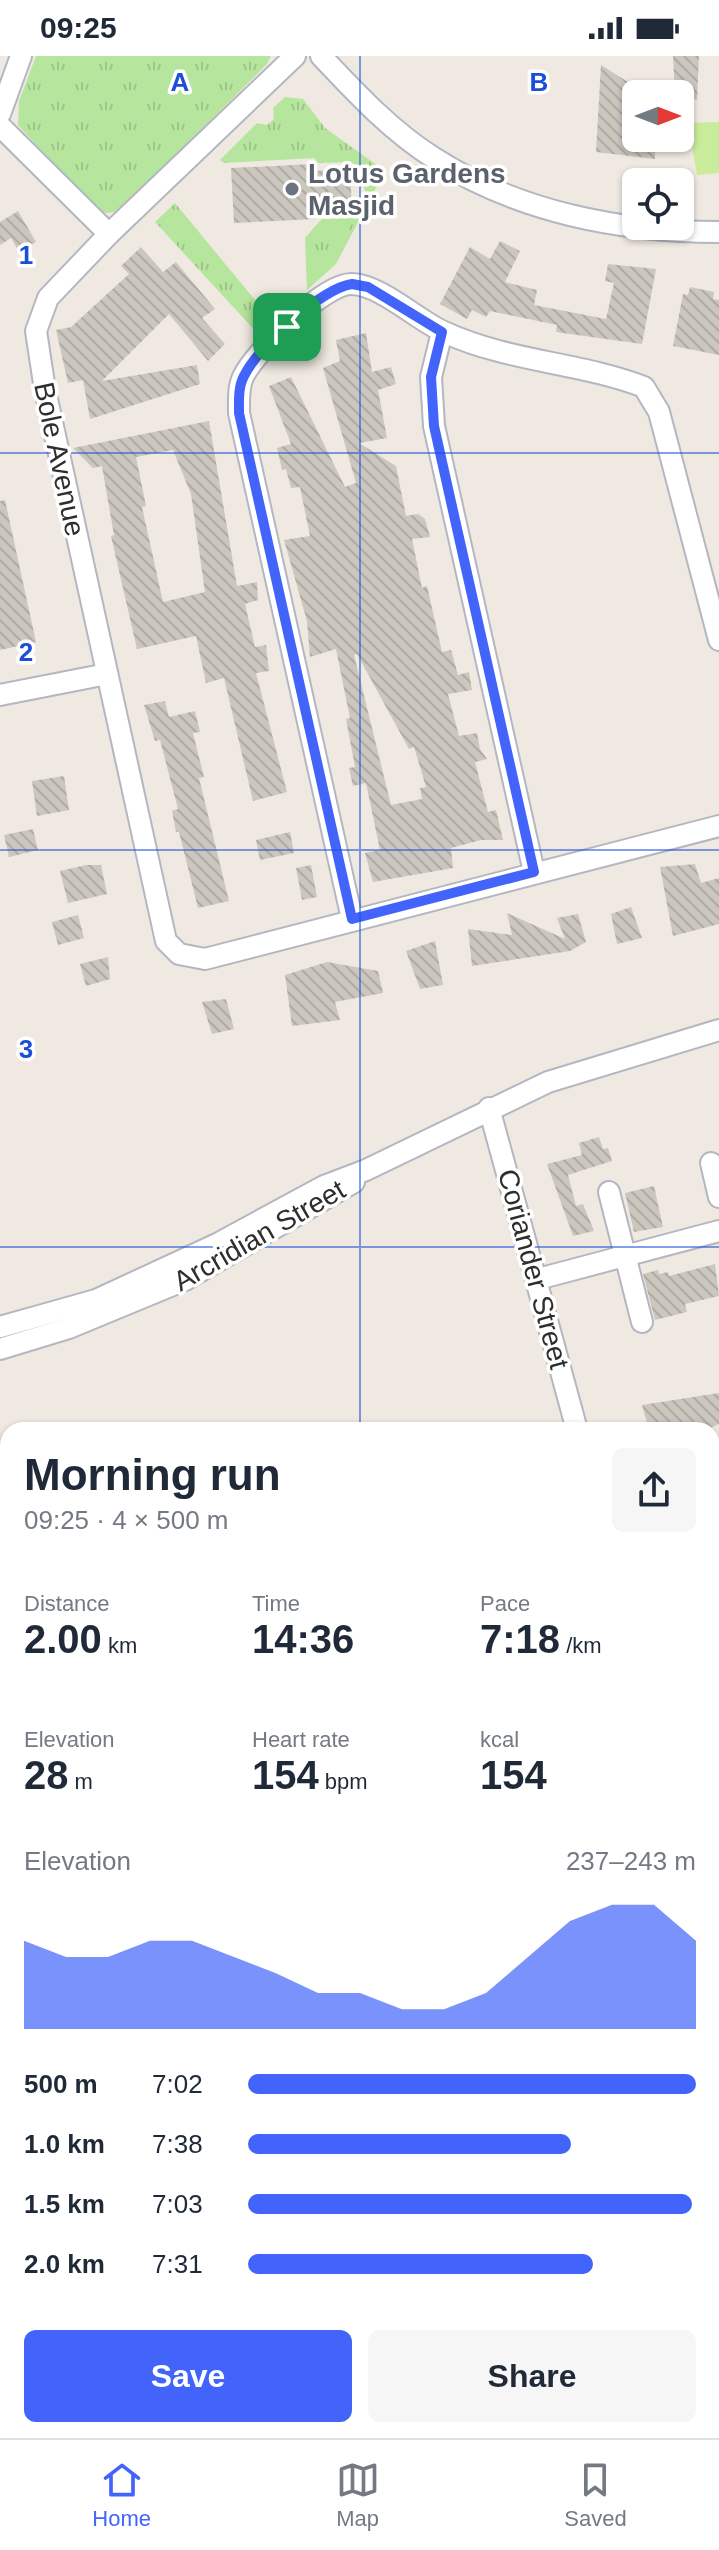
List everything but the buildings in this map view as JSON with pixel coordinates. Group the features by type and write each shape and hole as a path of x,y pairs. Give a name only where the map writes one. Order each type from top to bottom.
{"street":[{"path":"0,114 21,56"},
{"name":"Bole Avenue","path":"295,56 109,234 48,298 36,331 45,390 159,924 166,941 179,954 205,959 352,919"},
{"path":"321,56 396,129 433,158 486,188 582,218 690,232 719,232"},
{"path":"0,126 109,234"},
{"path":"719,640 653,396 633,382 499,353 442,332 368,287 339,286 305,307 244,373 240,384 239,413 352,919 719,826"},
{"path":"442,332 431,377 434,426 534,872"},
{"path":"0,695 107,674"},
{"path":"366,1170 489,1108 624,1056 719,1030"},
{"name":"Coriander Street","path":"489,1108 575,1422"},
{"path":"711,1163 719,1197"},
{"name":"Arcridian Street","path":"0,1327 96,1300 217,1244 324,1186 366,1170"},
{"name":"Arcridian Street","path":"0,1349 69,1328 185,1280 338,1194 366,1170"},
{"path":"609,1192 642,1322"},
{"path":"538,1279 719,1231"}],"green space":[{"path":"36,56 271,56 267,64 126,205 106,213 93,207 18,125 19,101"},
{"path":"285,97 303,99 325,128 385,171 336,264 307,290 305,238 317,224 319,230 355,218 365,192 361,169 351,162 316,163 315,158 224,163 220,160 257,123 267,125 274,119 273,108"},
{"path":"719,122 719,173 697,175 693,152 694,123"},
{"path":"175,203 273,322 260,336 155,222"},
{"path":"355,218 339,247 322,241 317,224 322,219"}],"place":[{"name":"Lotus Gardens Masjid","path":"292,189"}],"route":[{"path":"352,284 368,287 442,332 431,377 434,426 534,872 352,919 239,413 240,384 244,373 287,327 305,307 324,294 339,286 352,284"}]}
